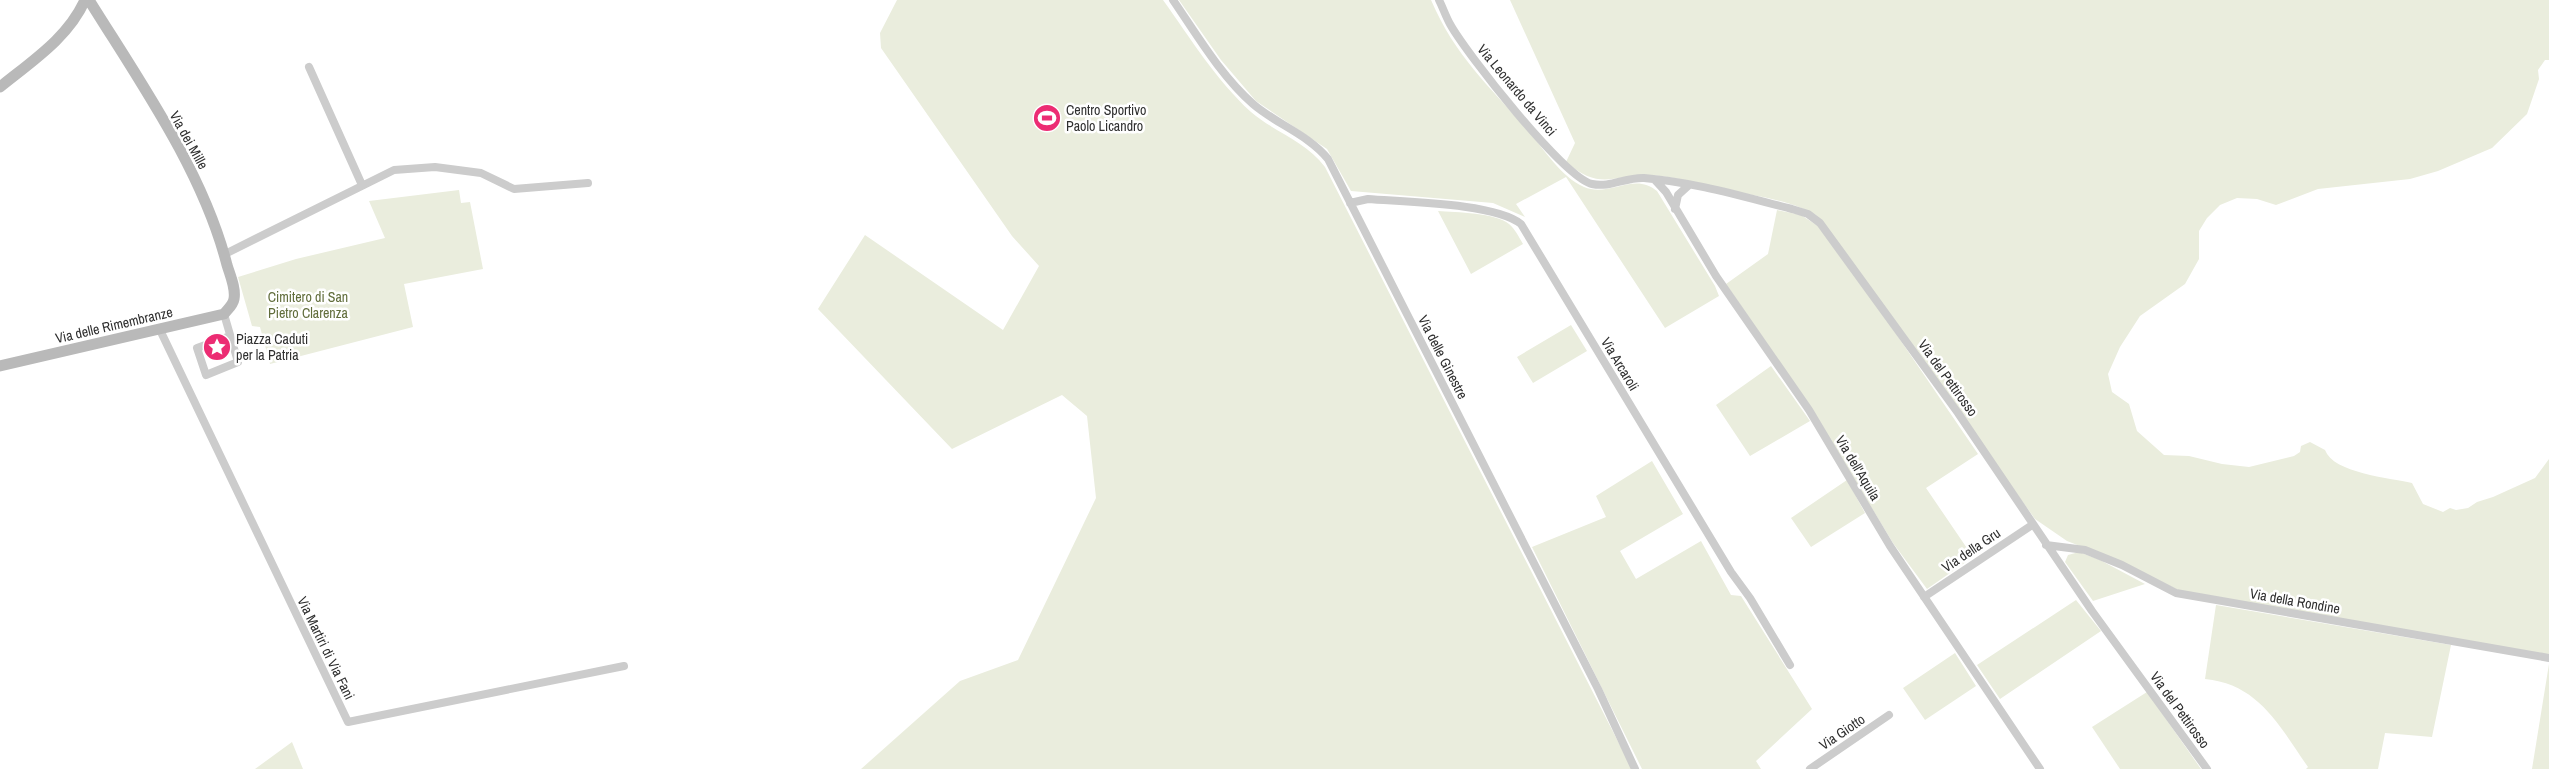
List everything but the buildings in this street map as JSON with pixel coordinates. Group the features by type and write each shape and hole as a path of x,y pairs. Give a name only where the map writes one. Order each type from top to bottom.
{"main road":[{"path":"0,87 68,30 85,0"},
{"name":"Via dei Mille","path":"89,0 127,60 193,177 210,214 225,254 234,292 227,310"},
{"name":"Via delle Rimembranze","path":"0,366 160,330 227,310"}],"street":[{"name":"Via delle Ginestre","path":"1173,0 1237,88 1270,117 1321,150 1350,203 1598,688 1636,769"},
{"name":"Via Leonardo da Vinci","path":"1439,0 1450,24 1490,82 1565,167"},
{"path":"309,67 362,185"},
{"path":"225,254 394,170 435,167 481,173 514,189 588,183"},
{"name":"Via del Pettirosso","path":"1565,167 1591,184 1607,185 1631,179 1689,185 1792,209 1808,214 1820,223 1958,414 2046,545 2207,769"},
{"name":"Via dell'Aquila","path":"1655,180 1666,192 1716,276 1809,410 1890,546 2040,769"},
{"path":"1675,209 1678,195 1689,185"},
{"name":"Via Arcaroli","path":"1350,203 1368,199 1493,210 1513,217 1521,224 1731,572 1750,598 1790,665"},
{"path":"227,310 230,336 238,362 206,375 197,348 230,336"},
{"name":"Via Martiri di Via Fani","path":"160,330 348,722 624,666"},
{"name":"Via della Gru","path":"1924,597 2032,525"},
{"name":"Via della Rondine","path":"2046,545 2085,550 2122,565 2176,593 2549,658"},
{"name":"Via Giotto","path":"1810,769 1889,715"}],"green space":[{"path":"897,0 1163,0 1204,59 1238,100 1260,119 1299,143 1317,158 1325,167 1632,769 861,769 960,681 1018,660 1096,498 1087,416 1062,395 952,449 818,309 865,235 1003,330 1039,266 1012,236 881,48 880,33"},
{"path":"1179,0 1431,0 1462,55 1553,162 1575,182 1593,190 1639,183 1657,191 1715,286 1719,296 1665,328 1566,177 1516,204 1525,217 1493,203 1351,191 1327,149 1256,101 1221,60"},
{"path":"1510,0 2549,0 2549,60 2545,60 2538,70 2539,79 2527,114 2492,148 2438,171 2410,179 2318,189 2276,205 2257,199 2237,198 2220,205 2207,218 2199,231 2199,259 2185,284 2140,316 2120,347 2108,374 2112,392 2129,404 2137,431 2164,455 2189,456 2222,464 2249,467 2294,456 2300,452 2301,446 2310,442 2325,450 2330,458 2350,469 2412,483 2423,504 2443,512 2450,508 2456,510 2468,508 2477,502 2535,478 2549,459 2549,655 2178,590 2124,563 2067,541 2035,519 1816,215 1783,202 1668,177 1645,175 1601,179 1591,177 1579,172 1566,162 1575,143"},
{"name":"Cimitero di San Pietro Clarenza","path":"459,190 461,203 470,202 483,269 404,284 413,327 270,364 260,327 252,326 238,277 296,259 385,238 369,201"},
{"path":"1777,210 1801,215 1818,226 1890,325 1978,454 1926,488 1973,557 1927,589 1893,543 1813,411 1726,284 1768,254"},
{"path":"1438,211 1475,214 1503,220 1513,228 1523,244 1471,274"},
{"path":"1571,325 1587,351 1533,383 1517,357"},
{"path":"1771,366 1810,421 1750,456 1716,405"},
{"path":"1652,461 1683,514 1620,551 1636,579 1701,541 1731,595 1741,596 1812,709 1756,761 1761,769 1642,769 1532,547 1606,517 1596,496"},
{"path":"1847,480 1865,513 1811,547 1791,518"},
{"path":"2079,552 2100,560 2145,584 2093,601 2065,562 2068,555"},
{"path":"2076,600 2101,631 2000,699 1977,665"},
{"path":"2216,605 2451,645 2432,737 2385,733 2378,769 2306,769 2308,767 2288,737 2254,698 2240,689 2205,679"},
{"path":"1955,653 1976,686 1925,720 1903,688"},
{"path":"2549,664 2549,769 2532,769"},
{"path":"2147,692 2201,769 2120,769 2092,727"},
{"path":"292,742 303,769 255,769"}],"place":[{"name":"Centro Sportivo Paolo Licandro","path":"1047,118"},
{"name":"Piazza Caduti per la Patria","path":"217,347"}]}
